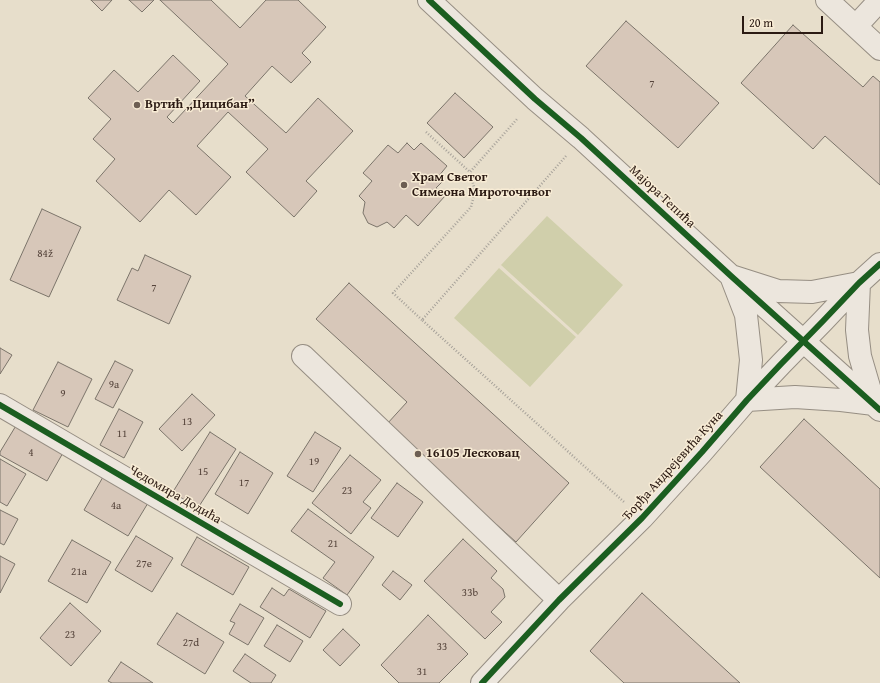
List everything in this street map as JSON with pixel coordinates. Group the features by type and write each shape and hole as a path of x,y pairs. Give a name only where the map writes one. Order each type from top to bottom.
{"street":[{"name":"Мајора Тепића","path":"430,0 535,99 581,138 731,276 877,407"},
{"path":"826,0 880,49"},
{"path":"856,26 880,0"},
{"name":"Ђорђа Андрејевића Куна","path":"482,683 559,600 642,518 747,400 803,341 859,283 880,264"},
{"path":"731,276 778,291 812,292 859,283 857,330 860,356 877,407 840,400 795,397 747,400 751,360 746,315 731,276"},
{"path":"303,356 559,600"},
{"name":"Чедомира Додића","path":"0,405 340,604"}],"path":[{"path":"470,172 535,99"},
{"path":"426,132 470,172 475,191 471,207 393,293 642,518"},
{"path":"422,320 581,138"}],"green space":[{"path":"547,216 623,285 578,335 501,265"},
{"path":"499,268 576,337 530,387 454,318"}],"building":[{"path":"91,0 112,0 102,11"},
{"path":"129,0 154,0 142,12"},
{"name":"Вртић „Цицибан”","path":"160,0 211,0 240,28 266,0 298,0 326,27 302,53 311,62 291,83 272,66 245,96 286,133 318,98 353,131 306,181 317,191 294,217 246,172 268,149 228,112 197,146 231,177 196,215 169,190 140,222 96,181 115,159 93,139 111,119 88,98 114,70 138,92 173,55 200,81 167,117 173,123 228,64"},
{"path":"626,21 719,103 678,148 586,66"},
{"path":"793,25 863,87 873,76 880,82 880,185 825,136 813,149 741,83"},
{"path":"455,93 493,127 464,158 427,123"},
{"name":"Храм Светог Симеона Мироточивог","path":"407,143 414,150 421,143 447,166 438,177 443,181 436,188 445,196 418,226 406,215 394,228 387,222 377,227 368,223 363,213 365,202 359,196 372,181 363,173 388,145 398,153"},
{"path":"42,209 81,227 49,297 10,280"},
{"path":"145,255 191,276 169,324 117,300 132,268 138,271"},
{"path":"349,283 569,483 516,542 418,454 387,424 407,402 316,319"},
{"path":"0,348 12,355 0,374"},
{"path":"115,361 133,370 113,408 95,399"},
{"path":"58,362 92,379 68,427 33,410"},
{"path":"192,394 215,415 182,451 159,429"},
{"path":"119,409 143,422 124,458 100,445"},
{"path":"804,419 880,489 880,578 760,467"},
{"path":"17,424 64,451 47,481 0,455 0,452"},
{"path":"210,432 236,449 196,511 171,495"},
{"path":"315,432 341,448 313,492 287,476"},
{"path":"240,452 273,473 248,514 215,494"},
{"path":"350,455 381,480 363,502 371,508 351,534 312,503"},
{"path":"0,459 26,474 7,506 0,502"},
{"path":"103,477 148,503 128,536 84,510"},
{"path":"397,483 423,502 398,537 371,518"},
{"path":"308,509 374,557 347,595 323,578 335,562 291,531"},
{"path":"0,510 18,519 4,545 0,543"},
{"path":"136,536 173,558 152,592 115,570"},
{"path":"197,537 249,567 233,595 181,565"},
{"path":"463,539 497,571 491,578 503,589 505,597 491,612 502,622 485,639 424,581"},
{"path":"72,540 111,562 87,603 48,581"},
{"path":"0,556 15,564 0,593"},
{"path":"393,571 412,585 400,600 382,585"},
{"path":"272,588 284,596 289,589 326,611 310,638 260,607"},
{"path":"642,593 740,683 624,683 590,651"},
{"path":"70,603 101,631 71,666 40,638"},
{"path":"240,604 264,618 248,645 229,634 235,623 230,621"},
{"path":"177,613 224,642 205,674 157,644"},
{"path":"428,615 468,654 439,683 399,683 381,665"},
{"path":"277,625 303,641 290,662 264,646"},
{"path":"343,629 360,645 340,666 323,650"},
{"path":"245,654 276,675 271,683 251,683 233,671"},
{"path":"121,662 153,683 112,683 108,681"}],"cycle path":[{"path":"429,0 535,99 581,138 880,410"},
{"path":"482,683 559,600 642,518 781,364 859,283 880,264"},
{"path":"0,405 340,604"}],"place":[{"name":"Вртић „Цицибан”","path":"137,105"},
{"name":"Храм Светог Симеона Мироточивог","path":"404,185"},
{"name":"16105 Лесковац","path":"418,454"}]}
